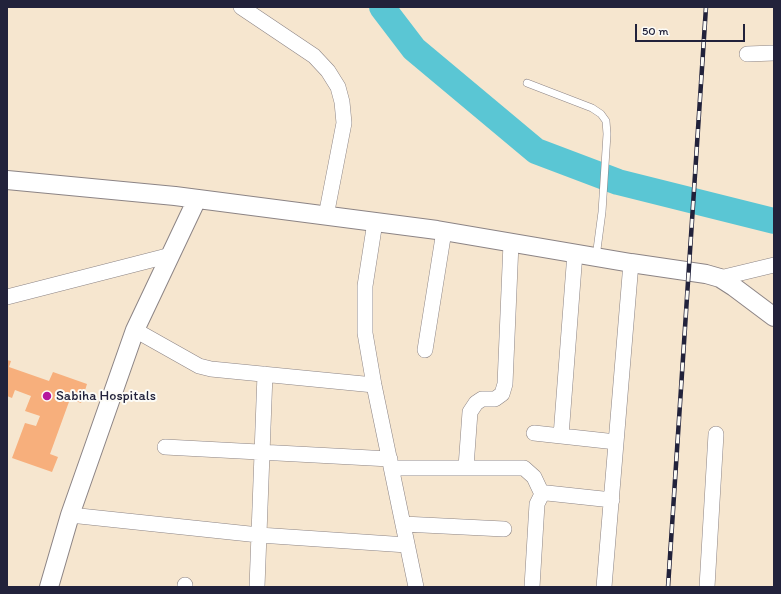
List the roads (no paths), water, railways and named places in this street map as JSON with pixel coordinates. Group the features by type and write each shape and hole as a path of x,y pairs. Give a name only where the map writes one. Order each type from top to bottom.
{"street":[{"path":"241,7 314,56 328,71 338,87 342,102 344,123 326,216"},
{"path":"747,54 774,54"},
{"path":"7,180 197,199 444,231 631,263 706,274 720,278 774,317"},
{"path":"49,587 70,515 135,330 197,199"},
{"path":"375,222 365,286 365,333 374,385 416,587"},
{"path":"425,350 444,231"},
{"path":"466,467 470,412 476,403 482,399 495,400 502,394 505,384 511,242"},
{"path":"561,436 575,253"},
{"path":"8,298 171,255"},
{"path":"604,587 631,263"},
{"path":"720,278 774,265"},
{"path":"135,330 180,357 199,366 211,369 374,385"},
{"path":"257,587 264,374"},
{"path":"534,433 616,442"},
{"path":"707,587 716,434"},
{"path":"165,447 261,452 391,463 524,468 534,477 542,494"},
{"path":"542,494 547,493 612,500"},
{"path":"532,587 537,504 542,494"},
{"path":"70,515 259,535 407,545"},
{"path":"403,524 504,529"}],"lane":[{"path":"527,83 592,108 601,114 606,121 607,134 602,212 596,257"}],"waterway":[{"path":"382,7 414,49 536,151 618,182 774,221"}],"railway":[{"path":"668,587 706,7"}],"place":[{"name":"Sabiha Hospitals","path":"47,396"}]}
